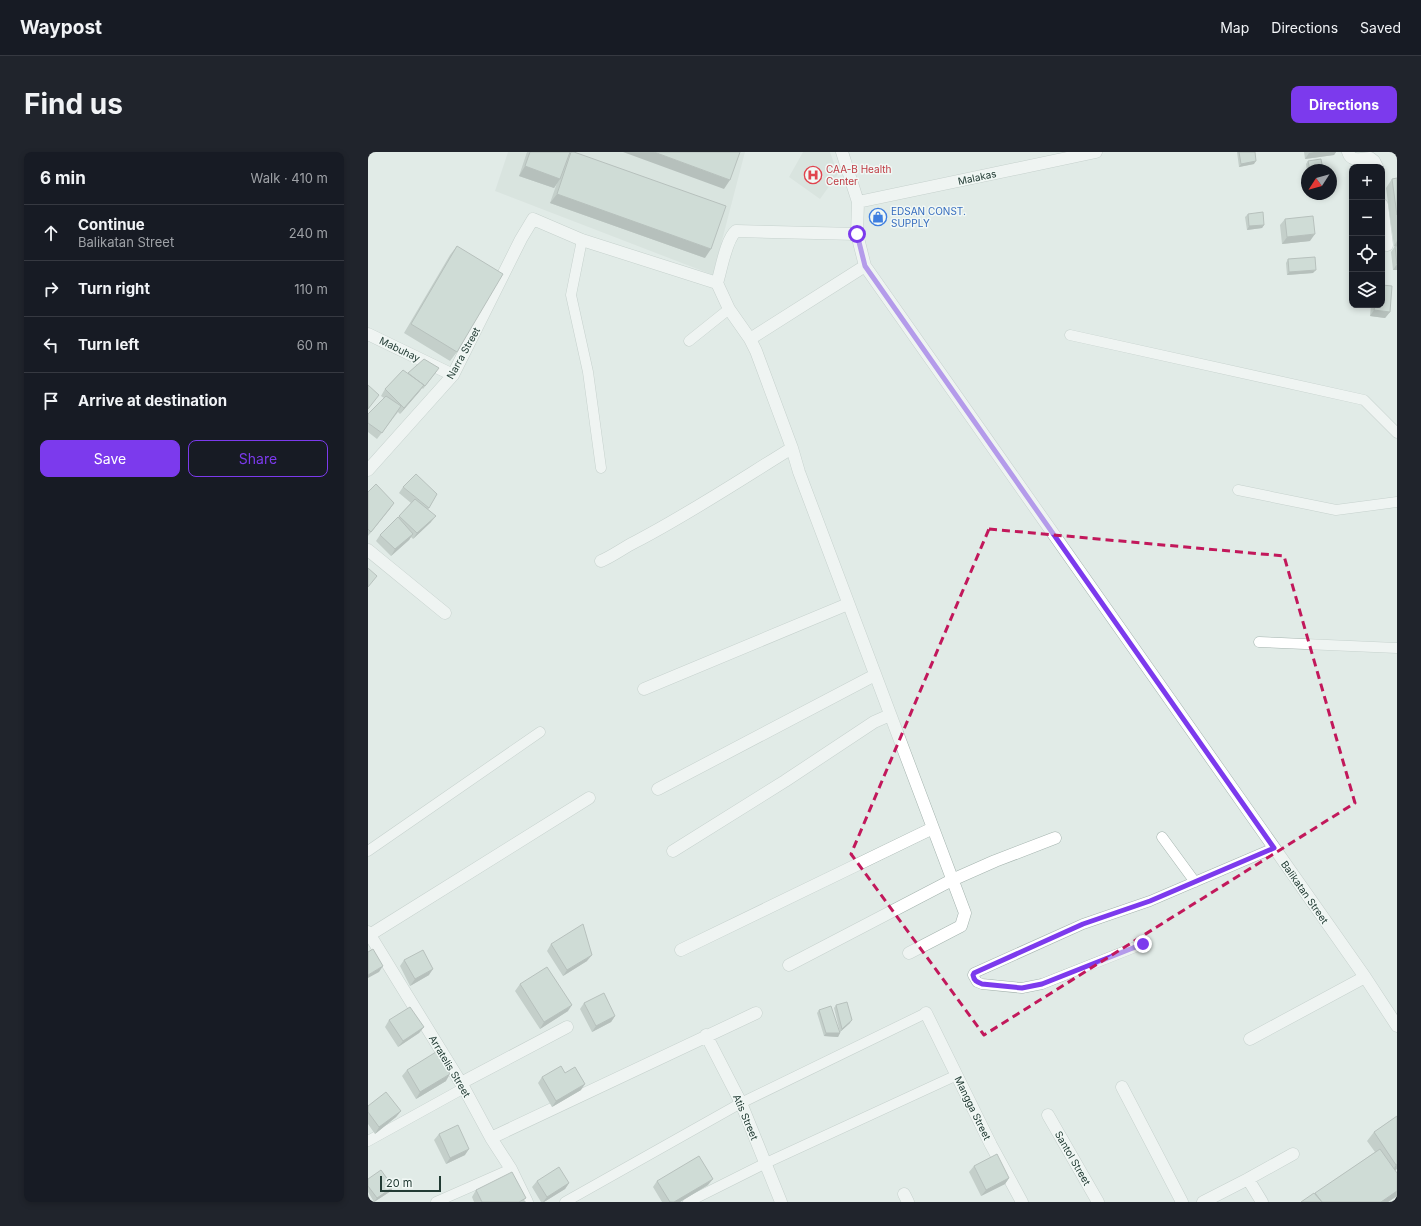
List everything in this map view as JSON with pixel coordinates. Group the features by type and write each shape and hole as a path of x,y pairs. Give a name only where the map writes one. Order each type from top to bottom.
{"street":[{"name":"Balikatan Street","path":"842,152 858,202 857,234 865,266 1365,977 1397,1026"},
{"name":"Malakas","path":"858,202 1096,152"},
{"path":"1348,152 1350,158 1370,158 1376,164"},
{"name":"Narra Street","path":"368,470 452,375 521,239 533,219 582,240"},
{"path":"1385,225 1388,245"},
{"path":"857,234 736,231 733,233 729,241 717,283 729,309 750,339 792,448 798,472 965,913 961,926 909,953"},
{"path":"582,240 717,283"},
{"path":"750,339 865,266"},
{"name":"Mabuhay","path":"368,334 452,375"},
{"path":"601,561 662,528 792,448"},
{"path":"368,550 445,613"},
{"path":"644,689 848,604"},
{"path":"658,789 875,675"},
{"path":"673,851 785,781 874,722 890,715"},
{"path":"369,935 589,798"},
{"path":"681,950 933,828"},
{"path":"789,965 952,880 995,861 1055,838"},
{"name":"Arratelis Street","path":"369,935 462,1086 491,1138 512,1169 527,1202"},
{"path":"1250,1039 1365,977"},
{"path":"491,1138 756,1012"},
{"name":"Mangga Street","path":"926,1013 990,1144 1022,1202"},
{"path":"462,1086 568,1027"},
{"name":"Atis Street","path":"706,1035 741,1103 781,1202"},
{"path":"1122,1087 1182,1202"},
{"name":"Santol Street","path":"1048,1114 1098,1202"},
{"path":"1203,1202 1293,1154"},
{"path":"1248,1179 1262,1202"}],"lane":[{"path":"582,240 571,295 588,372 601,468"},
{"path":"689,341 729,309"},
{"path":"1070,335 1364,400 1397,433"},
{"path":"1238,490 1336,510 1397,502"},
{"path":"1259,642 1397,648"},
{"path":"368,851 540,732"},
{"path":"1162,837 1195,882"},
{"path":"1143,944 1042,984 1022,988 982,984 977,982 973,975 974,973 1083,924 1150,901 1274,848"},
{"path":"565,1202 741,1103 926,1013"},
{"path":"688,1202 766,1163 957,1075"},
{"path":"368,1141 462,1086"},
{"path":"436,1202 512,1169"}],"highlighted area":[{"path":"989,529 1284,556 1355,803 984,1035 851,854"}],"shaded area":[{"path":"508,152 745,152 713,275 495,191"},
{"name":"CAA-B Health Center","path":"803,152 830,152 838,174 820,199 789,177"}],"building":[{"path":"530,152 570,152 560,179 525,166"},
{"path":"571,152 726,206 711,249 557,194"},
{"path":"654,152 740,152 730,180"},
{"path":"1239,152 1255,152 1256,161 1241,164"},
{"path":"1321,159 1322,164 1309,164 1308,161"},
{"path":"1397,178 1397,215 1392,179"},
{"path":"1263,212 1264,225 1249,226 1248,214"},
{"path":"1313,216 1315,234 1287,237 1285,219"},
{"path":"457,246 503,274 457,352 411,324"},
{"path":"1395,246 1397,246 1397,264"},
{"path":"1315,257 1316,270 1289,272 1288,259"},
{"path":"1385,285 1392,286 1390,312 1374,310 1374,308 1385,308"},
{"path":"424,359 439,368 425,386 408,373"},
{"path":"403,370 424,385 404,408 385,389"},
{"path":"368,385 379,395 368,409"},
{"path":"386,396 401,406 382,433 368,423 368,414"},
{"path":"416,474 437,494 429,508 403,487"},
{"path":"376,484 394,503 371,532 368,529 368,492"},
{"path":"415,499 436,516 417,533 399,516"},
{"path":"398,517 413,534 395,549 380,535"},
{"path":"368,568 377,576 368,587"},
{"path":"583,924 592,955 567,970 551,944"},
{"path":"373,949 383,966 368,975 368,952"},
{"path":"423,950 433,969 415,979 404,960"},
{"path":"547,967 572,1005 544,1022 520,984"},
{"path":"604,993 615,1016 596,1026 584,1003"},
{"path":"847,1002 852,1020 842,1029 836,1005"},
{"path":"831,1006 840,1033 826,1033 819,1010"},
{"path":"410,1007 424,1027 403,1041 389,1020"},
{"path":"436,1052 450,1074 420,1092 407,1070"},
{"path":"561,1066 565,1073 575,1067 585,1084 556,1101 542,1077"},
{"path":"386,1092 401,1111 379,1127 368,1112 368,1106"},
{"path":"1397,1116 1397,1164 1396,1165 1374,1132"},
{"path":"458,1125 469,1149 450,1158 439,1134"},
{"path":"1380,1149 1397,1173 1397,1191 1381,1202 1322,1202 1315,1193"},
{"path":"997,1154 1009,1178 986,1190 974,1166"},
{"path":"699,1156 713,1179 674,1202 670,1202 657,1181"},
{"path":"559,1167 569,1183 547,1197 537,1181"},
{"path":"381,1170 393,1187 377,1198 368,1186 368,1179"},
{"path":"512,1172 526,1198 519,1202 482,1202 476,1190"},
{"path":"1314,1193 1322,1202 1301,1202"}],"place":[{"name":"CAA-B Health Center","path":"813,175"},
{"name":"EDSAN CONST. SUPPLY","path":"878,217"}],"route":[{"path":"857,234 865,266 1274,848 1150,901 1083,924 974,973 974,978 977,982 982,984 1022,988 1042,984 1143,944"}]}
